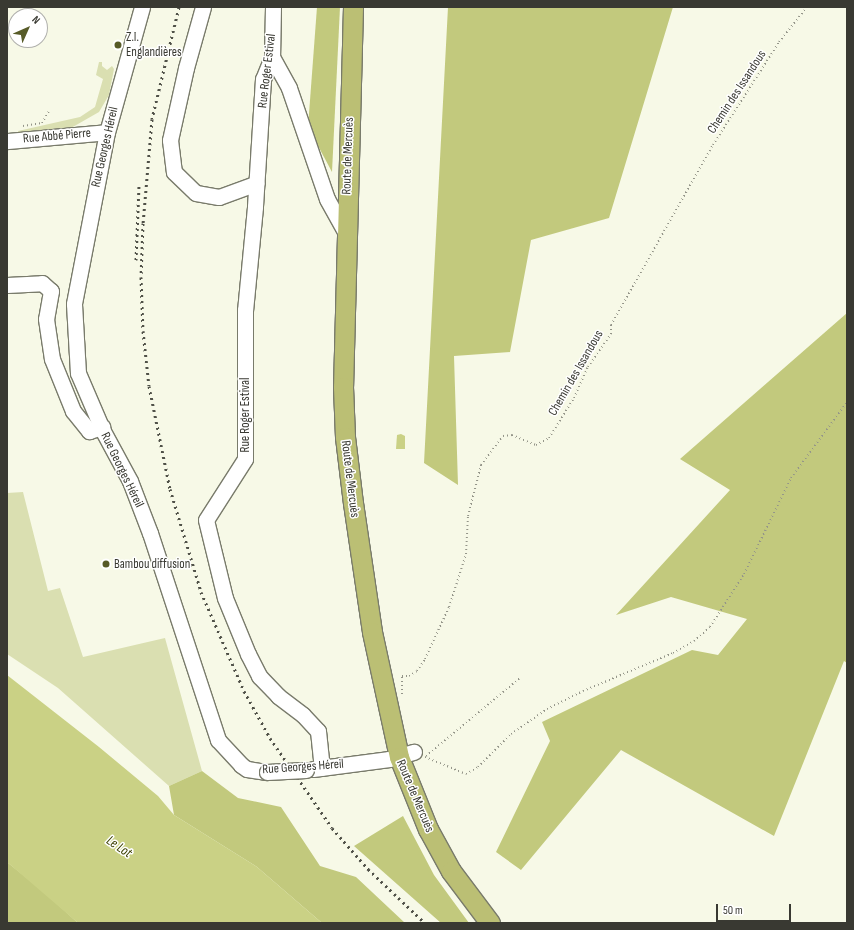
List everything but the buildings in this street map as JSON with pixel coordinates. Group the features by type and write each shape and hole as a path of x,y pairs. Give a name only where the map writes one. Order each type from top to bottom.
{"main road":[{"name":"Route de Mercuès","path":"353,7 345,231 343,387 345,438 372,632 413,756 428,829 452,871 490,923"}],"street":[{"name":"Rue Georges Héreil","path":"142,7 107,132 74,304 78,373 102,427 130,480 150,533 218,740 241,765 247,769 267,772 306,770 413,756"},
{"path":"203,7 186,68 170,140 174,172 196,193 219,197 257,183"},
{"name":"Rue Roger Estival","path":"273,7 272,57 263,79 257,183 245,310 245,459 206,520 225,598 248,654 259,676 278,696 303,715 318,731 322,768"},
{"path":"272,57 289,88 327,199 345,231"},
{"name":"Rue Abbé Pierre","path":"8,141 107,132"},
{"path":"7,285 42,283 51,290 76,293"},
{"path":"51,290 46,319 52,359 73,411 89,431 102,427"}],"path":[{"name":"Chemin des Issandous","path":"402,694 402,676 410,676 417,671 425,659 449,607 466,554 468,516 481,465 503,436 512,435 536,445 549,438 574,398 588,367 611,334 612,325 713,146 779,42 807,7"},
{"path":"8,141 16,127 42,123 49,111"},
{"path":"413,756 466,774 478,767 512,734 547,709 582,691 673,653 694,641 710,627 744,574 791,478 847,402"},
{"path":"413,756 520,678"}],"shaded area":[{"path":"317,7 340,7 332,172 308,127"},
{"path":"448,7 673,7 609,218 531,240 510,352 454,356 458,485 424,463"},
{"path":"99,62 102,62 102,66 107,70 112,66 114,69 109,95 99,112 71,128 18,134 18,131 80,117 95,107 103,79 96,75"},
{"path":"847,313 847,663 844,661 774,836 621,750 521,870 496,852 550,741 542,722 692,650 718,655 747,619 671,597 616,615 730,490 680,459"},
{"path":"23,492 48,591 60,588 83,657 165,638 202,771 169,786 58,688 7,654 7,493"},
{"path":"202,771 238,798 281,807 320,866 356,877 405,923 322,923 257,867 174,815 169,786"},
{"path":"403,816 434,875 469,923 441,923 354,846"},
{"path":"7,862 44,892 78,923 8,923"}],"water":[{"path":"401,434 405,436 405,449 396,449 397,435"},
{"name":"Le Lot","path":"7,675 99,747 158,796 174,815 257,867 322,923 78,923 7,862"}],"railway":[{"path":"179,7 152,119 143,223 141,277 143,331 149,386 170,489 201,592 244,691 270,738 332,828 368,869 425,923"},
{"path":"136,260 139,186"}],"place":[{"name":"Z.I. Englandières","path":"118,45"},
{"name":"Bambou diffusion","path":"106,564"}]}
